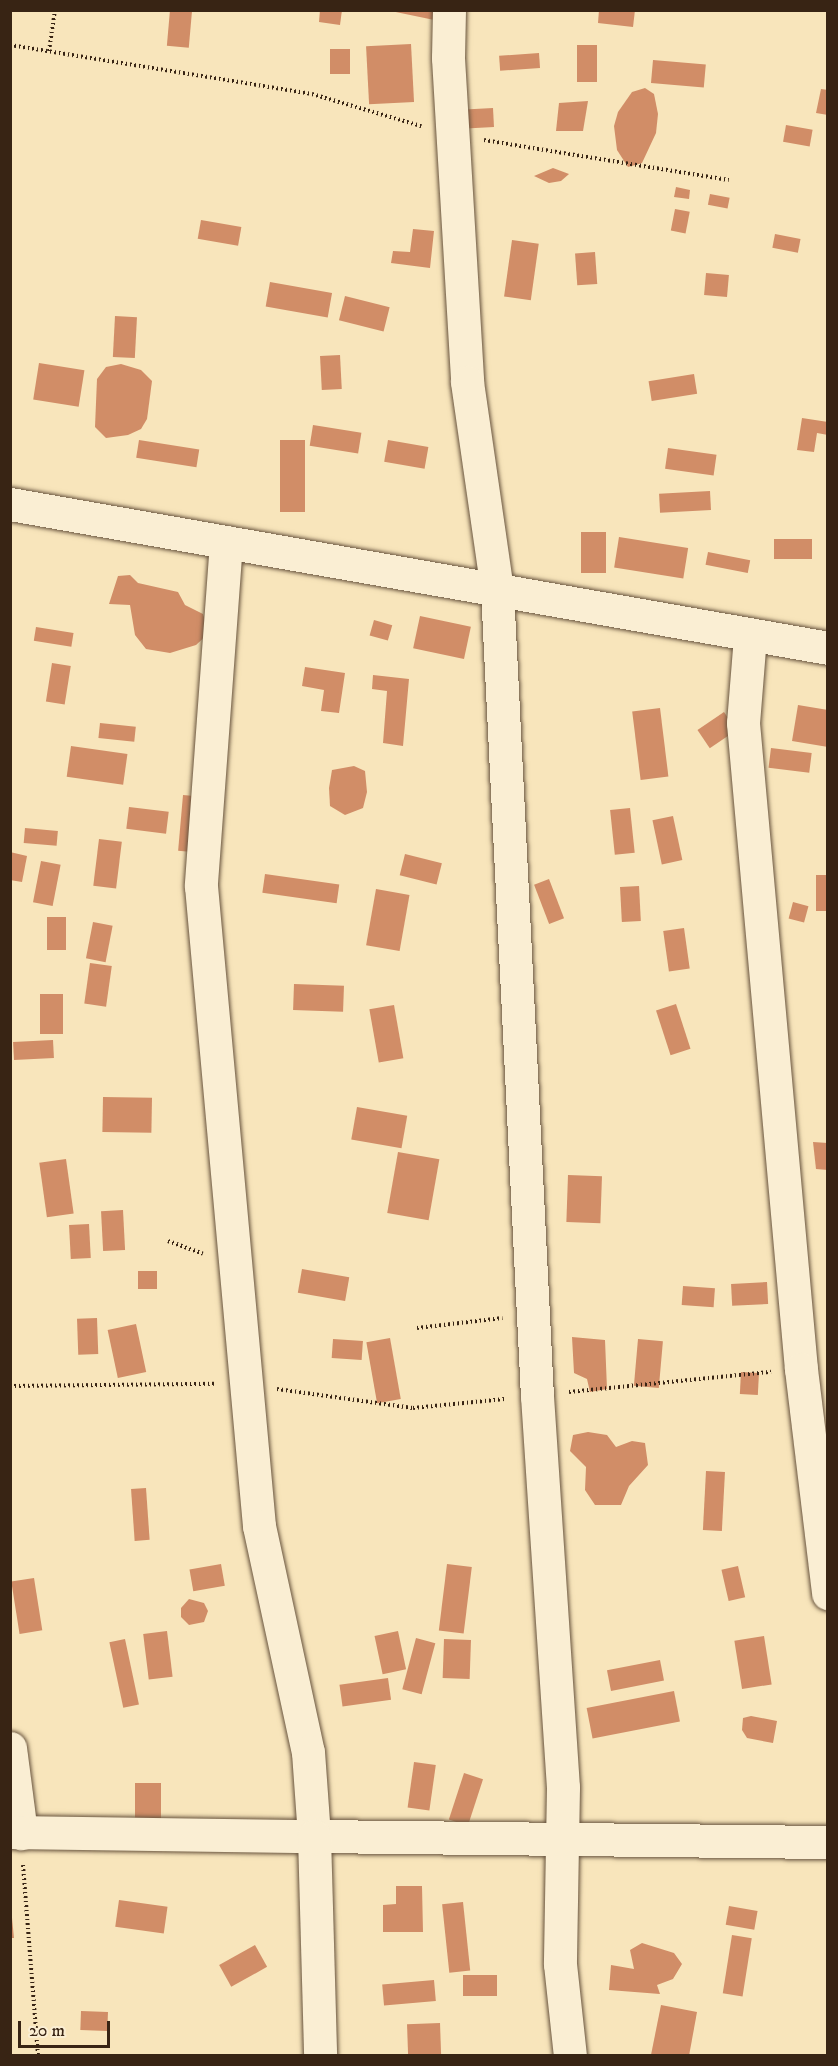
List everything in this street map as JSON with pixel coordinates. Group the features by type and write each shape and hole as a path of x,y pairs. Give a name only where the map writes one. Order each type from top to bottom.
{"street":[{"path":"449,10 452,135 467,382 496,590 533,1315 563,1787 560,1964 570,2055"},
{"path":"10,504 828,648"},
{"path":"226,542 201,886 244,1384 259,1526 308,1752 314,1836 320,2055"},
{"path":"750,636 743,723 801,1369 828,1593"},
{"path":"10,1748 16,1832 828,1842"}],"path":[{"path":"49,51 55,10"},
{"path":"10,45 312,94 452,135 729,180"},
{"path":"417,1328 533,1315"},
{"path":"10,1386 244,1384"},
{"path":"16,1832 38,2055"}],"building":[{"path":"170,10 192,12 189,48 167,46"},
{"path":"320,10 342,10 340,25 319,22"},
{"path":"386,10 446,10 444,22"},
{"path":"599,10 635,10 633,27 598,23"},
{"path":"411,44 414,102 369,104 366,46"},
{"path":"577,45 597,45 597,82 577,82"},
{"path":"330,49 350,49 350,74 330,74"},
{"path":"539,53 540,68 500,71 499,56"},
{"path":"653,60 706,65 704,88 651,83"},
{"path":"645,88 654,94 658,114 656,133 642,163 628,167 617,150 614,126 618,112 632,92"},
{"path":"821,89 828,90 828,115 816,113"},
{"path":"588,101 583,131 556,131 559,103"},
{"path":"493,108 494,127 466,128 465,109"},
{"path":"786,125 813,130 810,146 783,142"},
{"path":"553,168 569,174 561,181 549,183 534,176"},
{"path":"676,187 690,190 689,199 674,197"},
{"path":"710,194 730,198 728,209 708,205"},
{"path":"675,209 690,212 686,233 671,231"},
{"path":"201,220 241,227 238,246 198,239"},
{"path":"413,229 434,231 430,268 391,263 393,251 410,252"},
{"path":"775,234 801,239 798,253 772,248"},
{"path":"512,240 539,244 531,300 504,296"},
{"path":"595,252 597,284 577,285 575,253"},
{"path":"706,273 729,275 727,297 704,295"},
{"path":"270,282 332,293 328,318 266,307"},
{"path":"345,296 390,307 384,331 339,320"},
{"path":"115,316 137,317 135,358 113,357"},
{"path":"340,355 342,389 322,390 320,356"},
{"path":"39,363 84,370 79,407 33,400"},
{"path":"121,364 141,370 152,381 147,419 141,429 128,435 106,438 95,427 97,379 106,367"},
{"path":"694,374 697,394 652,401 649,381"},
{"path":"802,418 828,422 828,435 817,433 814,452 797,450"},
{"path":"313,425 361,433 358,453 310,446"},
{"path":"139,440 199,450 196,467 136,458"},
{"path":"280,440 305,440 305,512 280,512"},
{"path":"388,440 428,447 425,469 384,462"},
{"path":"668,448 717,455 714,476 665,469"},
{"path":"710,491 711,510 660,513 659,494"},
{"path":"581,532 606,532 606,573 581,573"},
{"path":"619,537 688,548 683,579 614,568"},
{"path":"774,539 812,539 812,559 774,559"},
{"path":"708,552 750,560 748,573 706,565"},
{"path":"130,575 138,583 178,592 185,605 203,614 209,633 196,645 170,653 146,649 135,635 130,605 109,604 118,576"},
{"path":"420,616 471,627 464,659 413,648"},
{"path":"374,620 392,625 388,641 370,635"},
{"path":"36,627 74,633 71,647 34,641"},
{"path":"52,663 71,666 65,704 46,702"},
{"path":"305,667 345,673 339,713 321,711 324,690 302,686"},
{"path":"373,675 409,679 403,746 383,743 387,691 372,689"},
{"path":"798,705 828,710 828,747 792,741"},
{"path":"660,708 668,776 641,780 632,711"},
{"path":"724,712 736,730 710,748 697,730"},
{"path":"100,723 136,727 134,742 98,738"},
{"path":"71,746 127,754 123,785 67,777"},
{"path":"771,748 812,753 809,773 769,768"},
{"path":"354,766 365,771 367,792 363,808 345,815 330,806 329,788 332,770"},
{"path":"183,795 208,797 203,853 178,851"},
{"path":"129,807 169,812 166,834 126,829"},
{"path":"630,808 635,853 615,855 610,810"},
{"path":"673,816 682,860 662,864 652,820"},
{"path":"25,828 58,831 57,846 24,843"},
{"path":"99,839 122,842 116,888 93,886"},
{"path":"10,852 27,856 22,882 10,880"},
{"path":"405,854 442,863 437,885 400,875"},
{"path":"41,861 61,865 53,906 33,902"},
{"path":"265,874 339,884 337,903 262,893"},
{"path":"816,875 828,875 828,911 816,911"},
{"path":"549,879 564,918 549,924 534,885"},
{"path":"639,886 641,921 622,922 620,887"},
{"path":"376,889 409,895 400,951 366,945"},
{"path":"793,902 808,906 804,923 789,918"},
{"path":"47,917 66,917 66,950 47,950"},
{"path":"93,922 113,926 106,962 86,958"},
{"path":"684,928 690,969 669,972 663,931"},
{"path":"90,963 112,966 106,1007 84,1004"},
{"path":"294,984 344,986 343,1012 293,1010"},
{"path":"40,994 63,994 63,1034 40,1034"},
{"path":"676,1004 691,1049 671,1055 656,1010"},
{"path":"394,1005 403,1058 379,1063 369,1009"},
{"path":"53,1040 54,1058 14,1060 13,1042"},
{"path":"103,1097 152,1098 151,1133 102,1132"},
{"path":"357,1107 407,1116 401,1148 351,1139"},
{"path":"813,1142 828,1143 828,1170 816,1169"},
{"path":"398,1152 439,1159 429,1220 387,1213"},
{"path":"66,1159 74,1213 47,1217 39,1163"},
{"path":"568,1175 602,1176 600,1223 566,1222"},
{"path":"123,1210 125,1250 103,1251 101,1211"},
{"path":"89,1224 91,1258 71,1259 69,1225"},
{"path":"302,1269 349,1277 345,1301 298,1293"},
{"path":"138,1271 157,1271 157,1289 138,1289"},
{"path":"767,1282 768,1304 732,1306 731,1284"},
{"path":"683,1286 715,1288 714,1307 682,1305"},
{"path":"97,1318 98,1354 78,1355 77,1319"},
{"path":"136,1324 146,1372 118,1378 108,1330"},
{"path":"572,1337 605,1340 607,1389 590,1392 587,1379 574,1373"},
{"path":"390,1338 401,1399 377,1403 366,1342"},
{"path":"333,1339 363,1341 362,1360 332,1358"},
{"path":"638,1339 663,1341 659,1388 634,1386"},
{"path":"741,1372 759,1373 758,1395 740,1394"},
{"path":"588,1432 607,1435 616,1447 632,1441 645,1443 648,1465 629,1486 621,1505 595,1505 585,1490 586,1467 570,1451 573,1435"},
{"path":"706,1471 725,1472 722,1531 703,1530"},
{"path":"146,1488 150,1540 135,1541 131,1489"},
{"path":"221,1564 225,1586 193,1591 189,1570"},
{"path":"447,1564 472,1567 464,1634 439,1631"},
{"path":"738,1566 745,1597 729,1601 721,1570"},
{"path":"34,1578 42,1630 20,1634 11,1582"},
{"path":"189,1599 204,1603 208,1611 204,1622 189,1625 181,1617 181,1608"},
{"path":"167,1631 173,1677 149,1680 143,1634"},
{"path":"398,1631 406,1669 383,1674 375,1636"},
{"path":"764,1636 772,1684 742,1689 734,1641"},
{"path":"416,1638 435,1643 422,1694 402,1689"},
{"path":"125,1639 139,1705 123,1708 109,1642"},
{"path":"444,1639 471,1640 470,1679 443,1678"},
{"path":"660,1660 664,1681 611,1691 607,1670"},
{"path":"388,1678 391,1700 343,1707 339,1685"},
{"path":"674,1691 680,1721 593,1738 587,1708"},
{"path":"751,1716 777,1721 773,1743 747,1738 742,1730 743,1718"},
{"path":"414,1762 436,1765 429,1811 408,1808"},
{"path":"464,1773 483,1779 468,1826 449,1820"},
{"path":"135,1783 161,1783 161,1834 135,1834"},
{"path":"396,1886 422,1886 423,1932 383,1932 383,1905 396,1904"},
{"path":"119,1900 168,1907 164,1934 115,1927"},
{"path":"463,1902 470,1971 449,1973 442,1904"},
{"path":"729,1906 758,1911 754,1930 726,1925"},
{"path":"10,1918 12,1918 14,1938 10,1938"},
{"path":"732,1935 752,1938 743,1996 723,1993"},
{"path":"642,1943 674,1953 682,1964 673,1979 657,1985 660,1994 609,1990 611,1965 634,1969 630,1950"},
{"path":"255,1945 267,1967 231,1987 219,1965"},
{"path":"463,1975 497,1975 497,1996 463,1996"},
{"path":"434,1980 436,2001 384,2005 382,1985"},
{"path":"661,2005 697,2012 689,2056 651,2055"},
{"path":"81,2011 108,2012 107,2031 80,2030"},
{"path":"440,2023 441,2056 408,2056 407,2024"}]}
